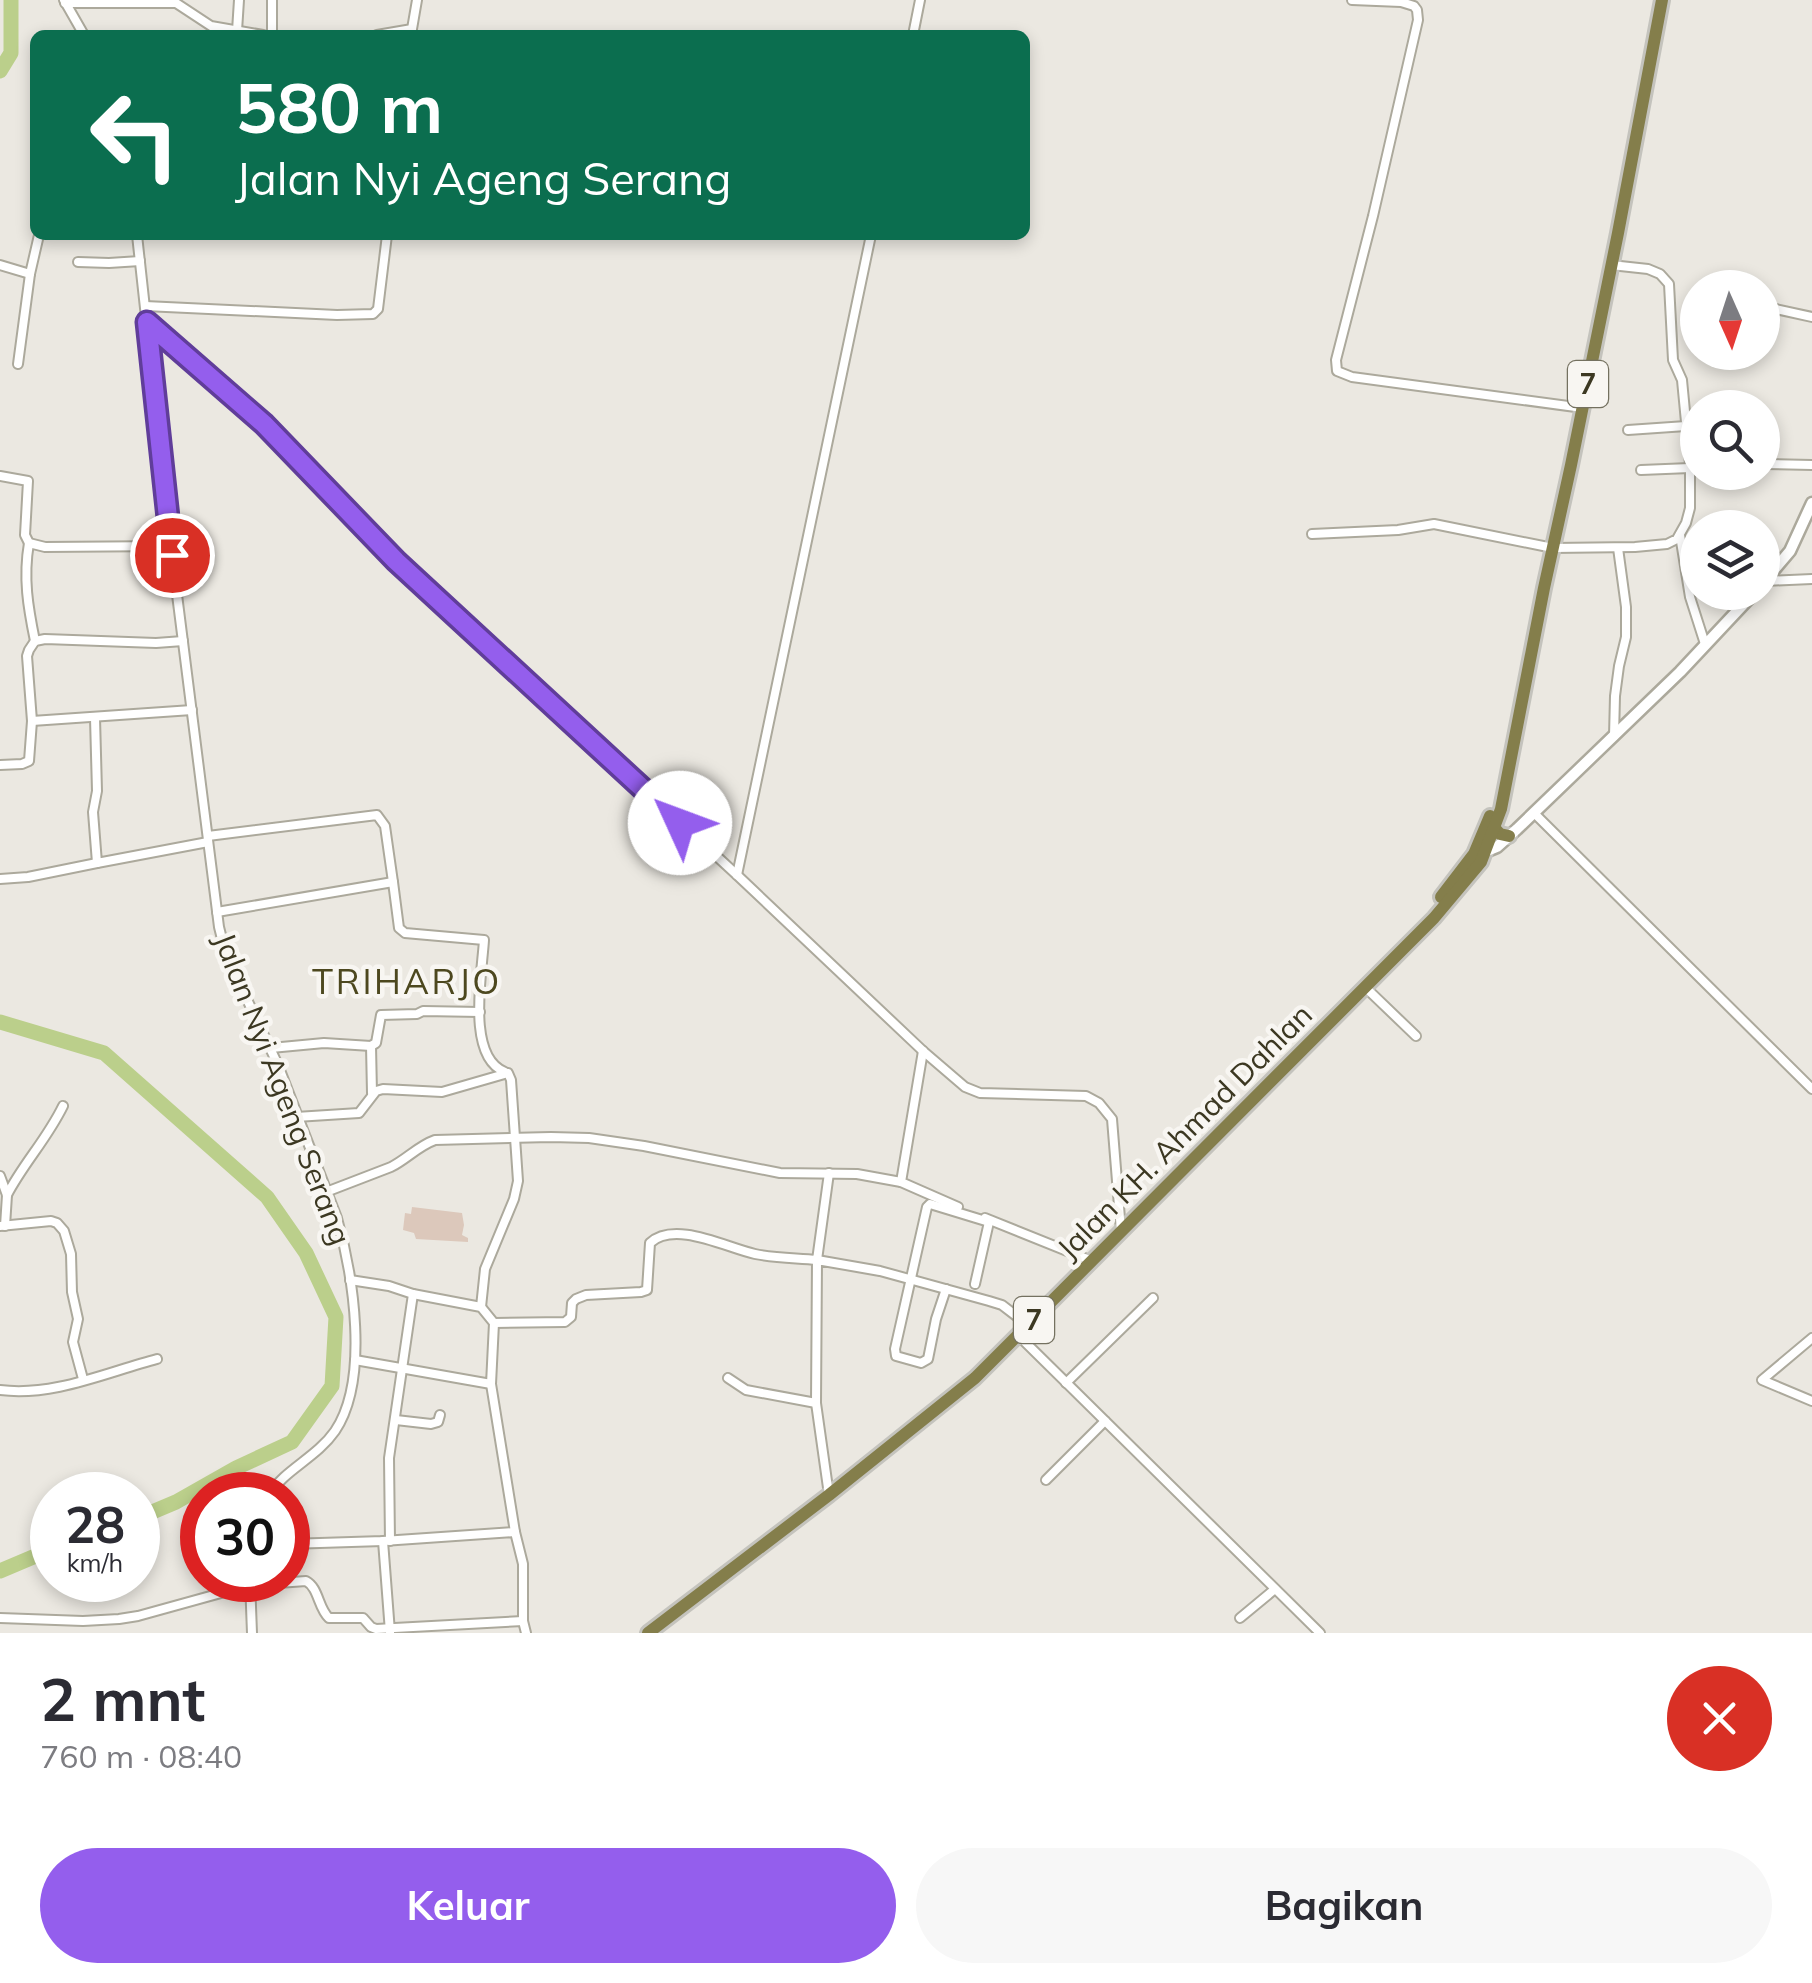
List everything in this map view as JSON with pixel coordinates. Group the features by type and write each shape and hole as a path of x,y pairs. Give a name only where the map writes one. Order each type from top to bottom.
{"highway":[{"name":"Jalan KH. Ahmad Dahlan","path":"648,1633 976,1378 1367,989 1400,943 1480,854 1509,767 1662,0"},
{"path":"1491,824 1500,834 1509,836"}],"street":[{"path":"237,30 238,0"},
{"path":"272,0 272,30"},
{"path":"411,30 417,0"},
{"path":"914,30 920,0"},
{"path":"1352,0 1409,4 1417,10 1418,20 1336,360 1338,371 1352,377 1583,408"},
{"path":"65,2 176,4 205,24 232,30"},
{"path":"65,2 81,30"},
{"path":"18,364 38,240"},
{"name":"Jalan Nyi Ageng Serang","path":"138,240 170,546 217,912 226,955 271,1048 341,1231 356,1325 355,1360 347,1401 334,1432 291,1472"},
{"path":"146,306 373,314 378,309 385,240"},
{"path":"737,875 870,240"},
{"path":"78,262 140,261"},
{"path":"0,265 30,274"},
{"path":"1611,265 1648,270 1660,274 1669,284 1673,360 1683,390"},
{"path":"1780,310 1812,317"},
{"path":"147,322 264,424 396,561 923,1051 972,1090 1086,1096 1099,1103 1112,1119 1122,1232"},
{"path":"1628,430 1680,426"},
{"path":"1780,464 1812,465"},
{"path":"1641,470 1680,466"},
{"path":"0,476 28,481 25,594 35,640 28,650 32,721 29,761 0,765"},
{"path":"1780,563 1790,551 1812,503"},
{"path":"1312,534 1398,530 1434,524 1553,548 1667,544 1680,535"},
{"path":"29,544 170,546"},
{"path":"1614,736 1617,681 1626,637 1618,548"},
{"path":"1780,582 1812,579"},
{"path":"1694,610 1706,644"},
{"path":"1480,854 1497,847 1534,813 1738,610"},
{"path":"35,640 183,642"},
{"path":"32,721 192,710"},
{"path":"95,718 97,790 93,812 98,862"},
{"path":"1534,813 1812,1089"},
{"path":"0,879 28,877 208,839 377,815 384,821 399,928 404,933 484,940 480,1038 494,1066 510,1076 518,1182 484,1269 481,1307"},
{"path":"217,912 393,882"},
{"path":"1367,989 1416,1036"},
{"path":"271,1048 324,1043 371,1046 376,1042 381,1015 480,1012"},
{"path":"296,1117 359,1113 372,1093 371,1046"},
{"path":"901,1182 923,1051"},
{"path":"372,1093 383,1089 442,1092 505,1072"},
{"path":"6,1195 53,1127 62,1106"},
{"path":"326,1192 392,1167 435,1140 590,1138 780,1173 884,1177 1092,1261"},
{"path":"829,1173 818,1260 816,1403 829,1496"},
{"path":"0,1176 6,1195 3,1226 51,1221 64,1231 78,1318 73,1342 83,1379"},
{"path":"946,1289 928,1359 921,1363 899,1358 895,1349 930,1204 989,1222 975,1284"},
{"path":"494,1323 565,1322 572,1317 572,1303 581,1296 648,1290 650,1243 660,1236 692,1236 756,1254 880,1271 1002,1305 1066,1382 1320,1633"},
{"path":"350,1280 481,1307 494,1323 490,1384 522,1564 526,1633"},
{"path":"390,1631 389,1458 413,1294"},
{"path":"1066,1382 1153,1298"},
{"path":"1812,1338 1762,1380 1812,1401"},
{"path":"0,1390 64,1385 157,1359"},
{"path":"355,1360 490,1384"},
{"path":"728,1378 746,1390 816,1403"},
{"path":"396,1420 431,1424 438,1422 440,1415"},
{"path":"1046,1480 1105,1421"},
{"path":"310,1543 516,1532"},
{"path":"310,1583 329,1618 363,1618 373,1628 390,1631 524,1621"},
{"path":"1240,1618 1276,1589"},
{"path":"0,1618 119,1619 186,1602"},
{"path":"251,1602 252,1633"},
{"path":"119,1619 119,1633"}],"shaded area":[{"path":"412,1207 462,1213 462,1235 468,1242 416,1239 414,1233 403,1230 405,1213 411,1214"}],"waterway":[{"path":"0,71 11,53 11,0"},
{"path":"0,1022 104,1053 267,1197 306,1253 336,1317 332,1386 292,1442 160,1509"},
{"path":"0,1571 30,1558"}],"district":[{"name":"TRIHARJO","path":"407,982"}],"route":[{"path":"172,555 147,322 264,424 396,561 680,823"}]}
